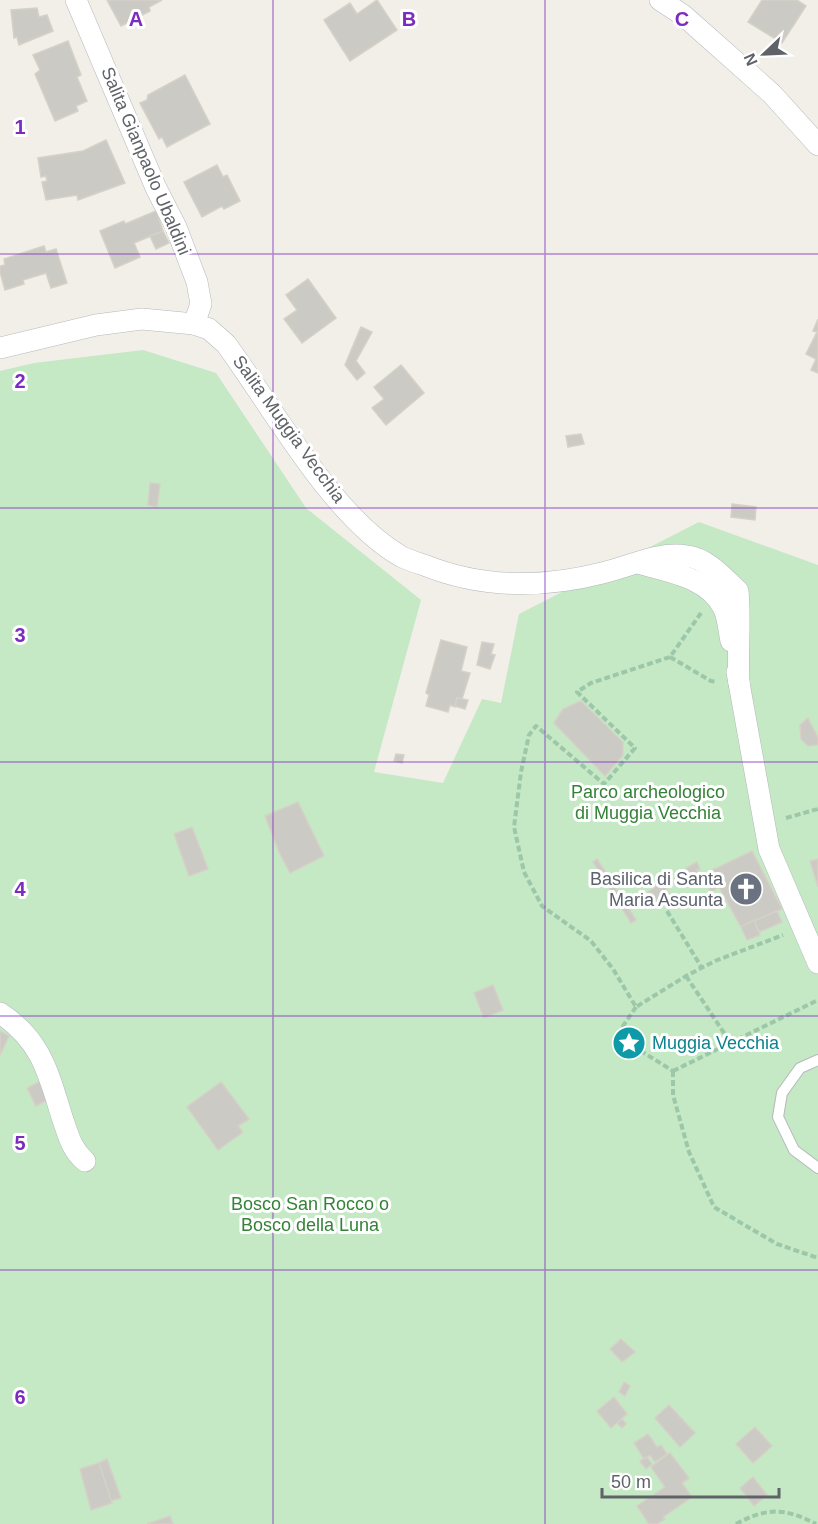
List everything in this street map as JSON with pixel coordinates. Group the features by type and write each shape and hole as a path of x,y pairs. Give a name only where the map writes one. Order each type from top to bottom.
{"street":[{"name":"Salita Gianpaolo Ubaldini","path":"76,0 156,188 176,227 197,282 201,304 194,324"},
{"path":"660,0 683,15 772,94 818,146"},
{"name":"Salita Muggia Vecchia","path":"0,348 96,325 142,319 194,324 209,329 226,344 324,484 364,528 402,557 444,573 484,583 510,584 569,580 637,563 684,576 709,588 724,609 769,849 818,963"},
{"path":"0,1013 16,1024 39,1052 71,1144 85,1161"}],"lane":[{"path":"818,1060 800,1068 782,1093 778,1117 794,1150 818,1168"}],"path":[{"path":"636,1007 613,969 591,941 542,906 524,872 514,827 521,772 530,735 536,726 604,784 634,748 577,692 591,683 670,657 703,610"},
{"path":"670,657 711,681 739,683"},
{"path":"765,824 818,808"},
{"path":"667,911 702,968"},
{"path":"673,1071 633,1046 623,1026 636,1007 702,968 803,928"},
{"path":"686,976 730,1042"},
{"path":"673,1071 818,1000"},
{"path":"673,1071 673,1095 689,1152 714,1207 777,1244 818,1258"},
{"path":"736,1524 768,1510 797,1514 816,1524"}],"green space":[{"name":"Bosco San Rocco o Bosco della Luna","path":"143,350 216,373 306,508 421,600 374,772 443,783 482,699 501,703 519,614 699,522 818,565 818,1524 0,1524 0,371 34,363"}],"building":[{"path":"107,0 162,0 149,7 150,11 121,26"},
{"path":"377,0 397,30 350,61 324,20 350,3 357,14"},
{"path":"762,0 797,0 806,6 782,43 748,22"},
{"path":"37,8 39,17 47,15 53,31 19,45 17,37 14,38 11,10"},
{"path":"68,41 81,75 77,77 87,101 76,106 78,111 55,121 35,74 40,70 33,55"},
{"path":"185,75 210,124 167,147 162,137 159,139 140,103 147,100 148,95"},
{"path":"106,140 125,183 78,200 77,195 46,200 42,182 47,181 46,176 41,177 38,158 83,151"},
{"path":"217,165 223,177 227,175 240,201 224,209 222,206 202,217 184,182"},
{"path":"156,211 163,231 134,243 140,257 115,268 100,231 124,221 125,224"},
{"path":"163,231 169,243 156,249 150,236"},
{"path":"44,246 46,252 56,249 67,283 51,288 46,273 23,280 24,284 5,290 0,272 0,266 5,265 4,259"},
{"path":"308,279 336,318 302,343 284,319 297,310 286,295"},
{"path":"818,319 818,373 811,370 816,359 806,354 817,332 813,331"},
{"path":"361,327 372,332 356,361 365,373 357,380 345,365"},
{"path":"401,365 424,393 386,425 372,408 384,399 374,387"},
{"path":"581,434 584,444 568,447 566,436"},
{"path":"150,483 160,484 157,507 148,505"},
{"path":"732,504 756,507 755,520 731,517"},
{"path":"441,640 467,647 461,671 470,673 462,699 457,698 455,707 450,705 448,712 426,706 429,695 426,693"},
{"path":"482,642 494,644 491,654 495,655 490,669 477,665"},
{"path":"457,698 468,700 465,709 455,706"},
{"path":"581,701 623,742 623,755 605,776 554,723 563,709"},
{"path":"808,718 818,738 818,745 808,746 801,739 800,725"},
{"path":"396,754 404,755 402,763 394,761"},
{"path":"298,802 324,856 290,873 265,816"},
{"path":"192,827 208,869 189,876 174,834"},
{"name":"Basilica di Santa Maria Assunta","path":"752,851 782,909 741,927 719,887 711,892 702,875"},
{"path":"597,859 636,920 631,923 593,862"},
{"path":"818,859 818,887 810,861"},
{"path":"697,862 700,875 693,879 686,868"},
{"path":"662,882 671,896 653,909 644,895"},
{"path":"777,911 782,922 759,932 754,921"},
{"path":"754,920 760,935 747,940 741,927"},
{"path":"493,985 503,1010 484,1018 474,993"},
{"path":"0,1031 9,1036 0,1055"},
{"path":"43,1080 50,1099 36,1106 27,1088"},
{"path":"221,1082 249,1119 238,1126 243,1132 218,1150 187,1107"},
{"path":"621,1339 635,1352 622,1362 610,1349"},
{"path":"624,1382 630,1386 625,1396 619,1392"},
{"path":"614,1397 627,1414 611,1428 597,1411"},
{"path":"669,1405 695,1433 680,1447 655,1418"},
{"path":"622,1419 626,1424 622,1428 617,1423"},
{"path":"755,1427 772,1446 753,1463 736,1444"},
{"path":"648,1434 657,1447 661,1445 667,1454 655,1462 650,1455 644,1459 634,1443"},
{"path":"670,1453 689,1478 682,1483 692,1497 663,1517 665,1519 657,1524 649,1524 637,1506 665,1487 651,1467"},
{"path":"647,1457 652,1464 646,1469 640,1461"},
{"path":"107,1459 121,1498 111,1501 99,1463"},
{"path":"99,1463 112,1503 91,1510 80,1469"},
{"path":"753,1477 767,1495 754,1506 740,1488"},
{"path":"170,1516 173,1524 147,1524"}],"place":[{"name":"Basilica di Santa Maria Assunta","path":"746,889"},
{"name":"Muggia Vecchia","path":"629,1043"}],"park label":[{"name":"Parco archeologico di Muggia Vecchia","path":"648,802"}]}
